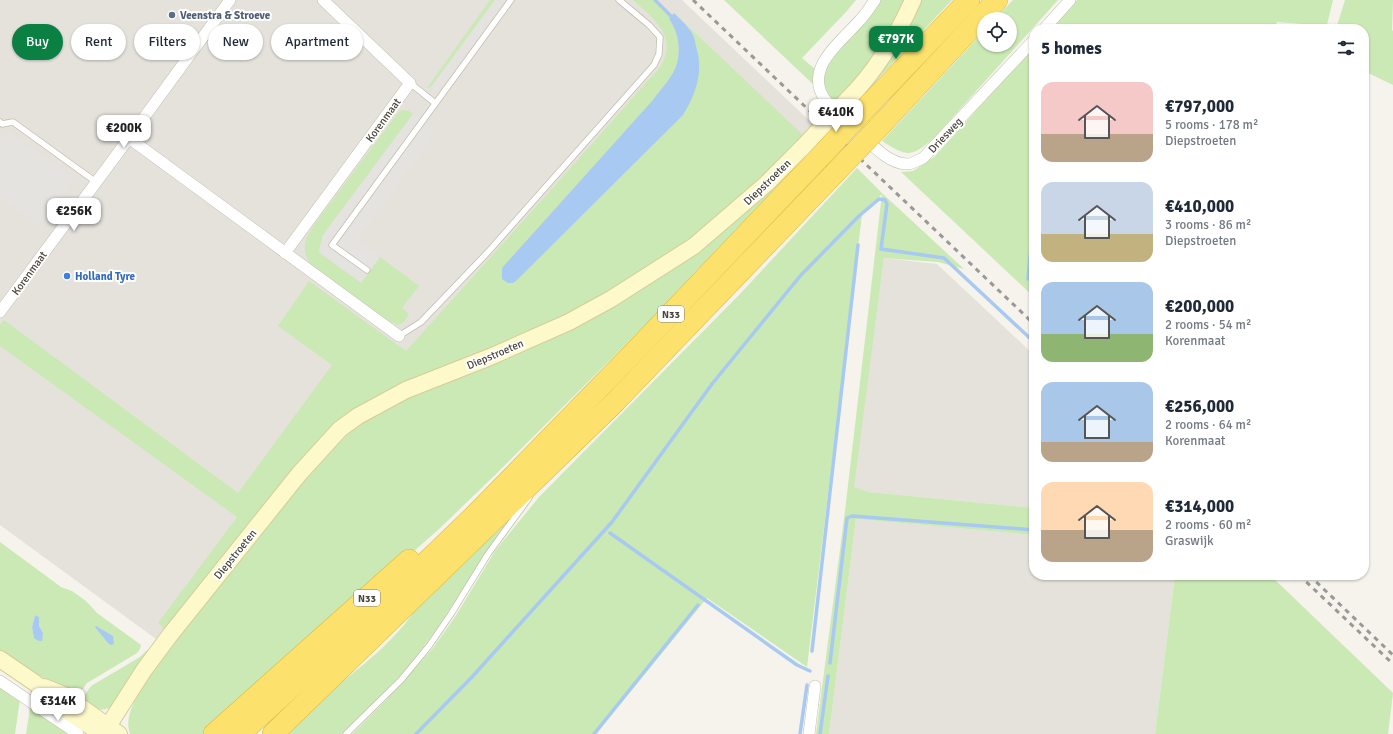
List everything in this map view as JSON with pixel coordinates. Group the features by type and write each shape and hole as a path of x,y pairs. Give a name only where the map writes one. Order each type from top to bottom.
{"highway":[{"name":"N33","path":"214,734 472,504 523,465 641,345 810,153 855,106 969,0"},
{"name":"N33","path":"273,734 615,402 878,128 997,0"},
{"path":"240,734 391,596 475,515 523,465"}],"street":[{"name":"Korenmaat","path":"0,312 230,0"},
{"path":"323,0 410,83"},
{"name":"Driesweg","path":"875,0 860,20 829,52 820,72 820,86 824,98 881,153 888,158 902,163 909,164 923,158 1029,45"},
{"path":"855,106 857,90 896,35 913,0"},
{"path":"1048,24 1070,0"},
{"name":"Korenmaat","path":"285,253 410,83"},
{"path":"129,138 399,336"},
{"name":"Diepstroeten","path":"108,732 144,670 170,635 299,474 340,429 358,416 406,390 490,357 548,332 611,299 694,246 766,184 810,153"},
{"path":"0,659 36,683 57,704 108,732"},
{"path":"0,681 78,734"},
{"path":"809,734 815,686"}],"lane":[{"path":"367,270 332,245 512,0"},
{"path":"399,336 421,322 488,252 654,65 659,54 660,37 649,25 619,0"},
{"path":"410,83 435,103"},
{"path":"0,122 2,124 13,122 96,182"},
{"path":"542,482 565,451"},
{"path":"346,734 401,680 429,646 451,614 488,554 533,493"}],"shaded area":[{"path":"0,0 682,0 815,126 687,234 364,399 323,426 156,639 0,525"},
{"path":"495,0 506,0 437,92 431,87"},
{"path":"413,114 436,132 357,240 380,257 361,283 319,252 323,235"},
{"path":"7,130 74,178 38,225 0,198 0,139"},
{"path":"884,258 937,264 1029,350 1029,508 869,492 853,487"},
{"path":"856,519 1029,535 1029,580 1174,580 1155,734 829,734"}],"green space":[{"path":"490,0 495,0 431,87 427,88"},
{"path":"633,0 655,0 671,16 669,19 677,34 679,51 675,68 667,83 653,100 698,51 690,30 674,13 803,135 741,198 694,236 644,270 592,301 538,328 387,391 366,402 334,425 166,630 158,623 237,517 0,346 0,325 4,320 238,493 332,365 278,326 309,281 406,351 660,67 667,47 662,29 649,14"},
{"path":"724,0 856,0 802,58 816,70 815,86"},
{"path":"880,0 907,0 889,33 865,71 833,103 824,89 824,74 828,61 873,11"},
{"path":"921,0 952,0 873,84 873,82"},
{"path":"1013,0 1058,0 1036,24 1029,24 1029,32 1017,46 1017,12 1002,12"},
{"path":"1077,0 1333,0 1327,24 1277,22 1276,24 1055,24"},
{"path":"1345,0 1393,0 1393,85 1369,73 1369,24 1338,24"},
{"path":"977,39 977,52 1011,52 926,145 914,152 909,153 898,150 882,141"},
{"path":"1029,52 1029,292 901,172 913,171 934,157"},
{"path":"401,110 409,111 413,114 323,235 361,283 380,257 419,286 402,308 409,314 404,322 398,325 387,320 312,267 306,255 305,246 314,225"},
{"path":"794,164 796,166 644,326 494,476 439,529 207,734 130,734 128,724 132,708 151,670 222,580 298,488 330,452 365,418 601,309"},
{"path":"857,168 964,269 938,262 884,258 854,487 869,492 1029,508 1029,535 856,519 829,734 816,734 845,511 882,194 862,215 807,667 707,598 596,734 352,734 385,701 433,648 455,617 495,551 539,497 740,294"},
{"path":"504,525 505,526 423,648 394,682 342,734 286,734 322,699 387,644 414,612"},
{"path":"0,542 61,587 72,591 86,601 97,613 141,645 137,653 87,683 76,699 0,652","holes":["35,615 39,617 39,626 43,633 34,638 32,627"]},
{"path":"1174,580 1275,580 1393,693 1388,734 1155,734"},
{"path":"149,650 150,652 114,706 105,709 97,709 80,702 91,686 140,657"},
{"path":"0,686 20,699 15,734 0,734"},
{"path":"30,708 68,734 26,734"}],"water":[{"path":"674,13 686,25 693,35 698,55 699,73 695,91 688,107 683,115 516,281 513,283 508,283 502,279 502,268 653,100 673,73 677,63 679,51 677,34 669,19"},
{"path":"35,615 39,617 39,626 43,633 42,641 34,638 32,627"},
{"path":"96,626 113,636 114,644 111,645 108,643 95,627"}],"waterway":[{"path":"655,0 671,16"},
{"path":"416,734 472,677 612,522 712,384 801,275 859,216 879,199 885,200 887,204 881,249 944,258 1029,337"},
{"path":"812,651 858,245"},
{"path":"1028,279 1029,269"},
{"path":"830,663 847,518 852,516 1029,530"},
{"path":"610,533 797,665 810,671"},
{"path":"594,734 698,605"},
{"path":"820,734 828,676"},
{"path":"800,734 807,685"}],"railway":[{"path":"693,0 1029,319"},
{"path":"1304,580 1393,664"},
{"path":"1314,580 1393,655"}],"place":[{"name":"Veenstra & Stroeve","path":"172,15"},
{"name":"Holland Tyre","path":"67,276"}]}
